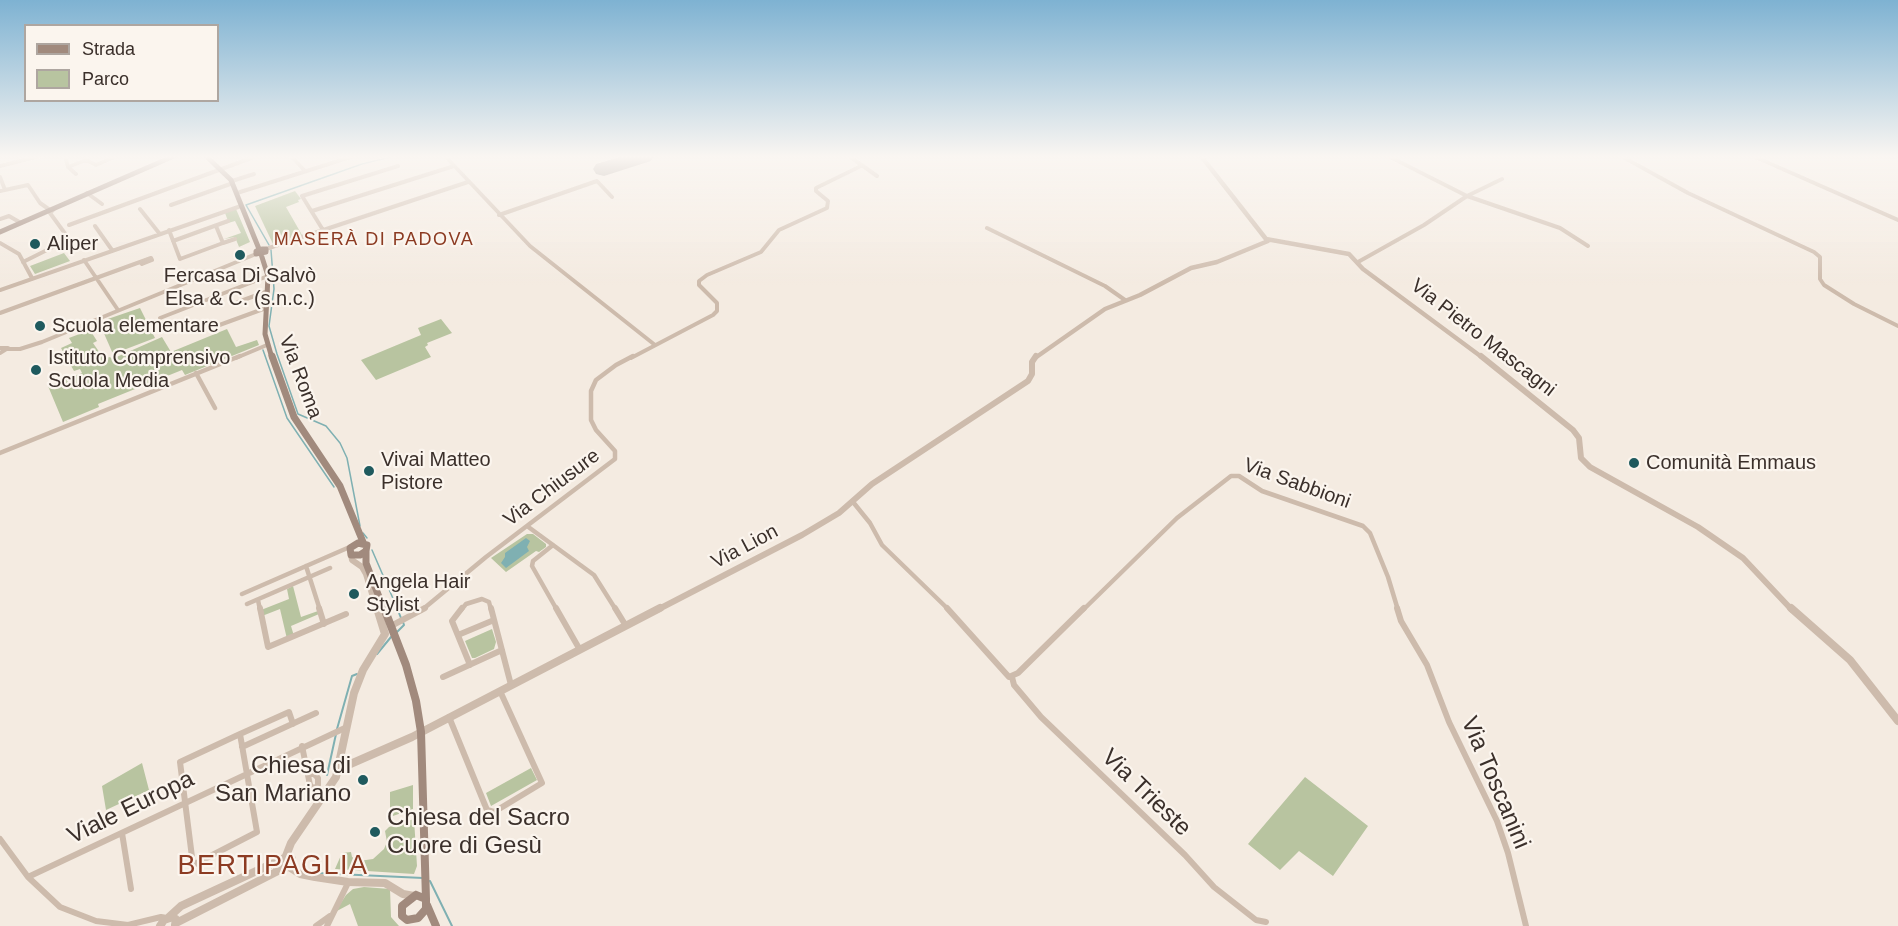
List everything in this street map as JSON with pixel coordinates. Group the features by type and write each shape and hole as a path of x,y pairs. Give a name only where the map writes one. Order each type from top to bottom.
{"main road":[{"path":"0,232 74,199"},
{"name":"Via Roma","path":"239,199 268,276 265,334 267,345 292,413 340,486 365,547"},
{"path":"352,551 358,534"},
{"path":"352,551 365,547"},
{"path":"352,551 365,547"},
{"path":"365,547 366,563 414,688 421,732 426,880 418,918"},
{"path":"352,551 366,563"},
{"path":"421,899 402,906 401,913 404,918 410,920 418,918 435,924"},
{"path":"421,899 435,924"}],"street":[{"path":"37,199 50,210"},
{"path":"95,199 102,204"},
{"path":"69,225 141,199"},
{"path":"171,205 186,199"},
{"path":"304,199 323,230"},
{"path":"312,211 349,199"},
{"path":"0,353 8,349 34,345 260,252 416,199"},
{"path":"485,199 530,246 655,345 715,313 718,307 716,300 699,285 702,278 761,252 779,230 827,208 829,205 826,199"},
{"path":"500,215 545,199"},
{"path":"1236,199 1268,241"},
{"path":"1358,262 1424,225 1462,199"},
{"path":"1476,199 1560,228 1588,246"},
{"path":"1701,199 1814,252 1820,257 1820,279 1827,288 1898,326"},
{"path":"1851,199 1898,220"},
{"path":"23,262 69,239 50,212 61,205"},
{"path":"0,290 241,206"},
{"path":"140,209 159,233"},
{"path":"0,219 9,216 21,223"},
{"path":"173,241 228,221"},
{"path":"95,226 112,250"},
{"path":"216,226 223,243"},
{"path":"987,228 1095,281 1125,300"},
{"path":"169,230 180,259 235,239"},
{"name":"Via Pietro Mascagni","path":"1268,241 1341,251 1358,262 1363,269 1459,339 1567,426 1579,438 1581,458 1590,467 1698,527 1743,558 1801,619 1850,660 1898,721"},
{"name":"Via Lion","path":"339,769 421,732 802,535 853,502 881,478 1028,381 1032,374 1032,362 1038,354 1105,309 1204,264 1268,241"},
{"path":"0,243 20,254 32,278"},
{"path":"84,260 118,310"},
{"path":"0,314 140,262"},
{"path":"160,318 268,276"},
{"path":"238,302 268,291"},
{"path":"214,327 266,308"},
{"path":"0,453 267,345"},
{"name":"Via Chiusure","path":"393,632 400,623 419,613 445,594 486,557 615,459 615,451 591,423 592,388 596,380 608,370 655,345"},
{"path":"0,348 6,346 8,349"},
{"path":"196,373 215,408"},
{"name":"Via Sabbioni","path":"1011,677 1018,673 1177,518 1227,478 1235,475 1262,491 1355,522 1368,529 1388,578 1401,621 1427,665 1436,690"},
{"name":"Via Trieste","path":"853,502 870,523 882,545 950,610 1011,677 1014,685 1041,717 1185,855 1214,887 1256,920 1266,922"},
{"path":"527,526 594,575 626,627"},
{"path":"553,545 533,561 532,566 580,650"},
{"path":"160,926 292,859 286,856 291,843 329,790 339,769 341,728 361,674 385,630 366,574 362,567 353,562 352,551 329,557 242,594"},
{"path":"306,566 324,624"},
{"path":"246,604 330,568"},
{"path":"258,588 268,647 346,614"},
{"path":"470,665 452,621 459,610 471,601 482,599 489,602 511,685"},
{"path":"458,635 494,620"},
{"path":"443,677 502,650"},
{"name":"Via Toscanini","path":"1436,690 1497,821 1508,853 1526,926"},
{"path":"449,717 487,810 494,812 542,783 500,691"},
{"path":"240,734 257,832 193,865 180,762 240,734 289,712 293,724"},
{"path":"242,747 316,713"},
{"name":"Viale Europa","path":"28,877 341,728"},
{"path":"302,746 308,774"},
{"path":"122,832 131,889"},
{"path":"0,839 28,877 60,907 94,924 129,926 161,917 172,921"},
{"path":"282,866 300,874 348,882 385,883 398,892 421,899"},
{"path":"327,926 348,882"},
{"path":"398,892 402,906"},
{"path":"316,926 332,914"}],"green space":[{"path":"273,199 300,199 299,202 286,207 302,235 273,244 255,206"},
{"path":"236,209 250,242 239,247 235,237 224,239 241,233 235,221 218,226 228,221 225,213"},
{"path":"64,253 70,261 35,274 30,266"},
{"path":"140,308 155,338 113,354 99,322"},
{"path":"441,319 452,333 427,343 425,347 431,357 376,380 361,360 421,335 418,328"},
{"path":"227,329 236,347 257,340 259,345 185,375 182,370 98,404 99,407 63,422 48,386 82,373 80,369 74,371 61,348 72,343 69,338 90,330 97,341 93,343 104,359 110,357 112,359 162,337 171,352"},
{"path":"527,534 533,534 546,544 546,547 539,552 536,551 506,572 491,558"},
{"path":"293,586 301,617 318,611 319,614 291,626 294,636 287,639 280,609 262,616 261,610 289,599 287,589"},
{"path":"492,629 496,642 494,649 472,658 465,641"},
{"path":"142,763 149,790 106,810 102,786"},
{"path":"531,768 537,780 491,806 486,793"},
{"path":"1305,777 1368,826 1333,876 1299,851 1280,870 1248,844"},
{"path":"413,785 413,809 390,817 390,792"},
{"path":"414,819 417,866 414,874 335,869 342,853 351,852 352,857 359,861 373,859 384,849 387,842 385,831 389,827"},
{"path":"364,887 390,889 391,917 399,926 358,926 350,904 335,912 346,895 353,889"}],"water":[{"path":"526,538 530,541 527,547 529,551 506,568 501,563 505,553"}],"waterway":[{"path":"262,199 246,205 269,245"},
{"path":"271,250 274,289 269,326 277,354 298,414 326,426 340,443 347,458 360,526"},
{"path":"263,350 287,418 334,487"},
{"path":"363,533 367,538"},
{"path":"372,550 398,610"},
{"path":"397,608 401,618"},
{"path":"397,632 404,625 403,622"},
{"path":"377,654 391,637"},
{"path":"337,729 352,676 357,674"},
{"path":"327,775 336,734"},
{"path":"316,873 423,878"},
{"path":"430,881 452,926"}],"place":[{"name":"Aliper","path":"35,244"},
{"name":"Fercasa Di Salvò Elsa & C. (s.n.c.)","path":"240,255"},
{"name":"Scuola elementare","path":"40,326"},
{"name":"Istituto Comprensivo Scuola Media","path":"36,370"},
{"name":"Comunità Emmaus","path":"1634,463"},
{"name":"Vivai Matteo Pistore","path":"369,471"},
{"name":"Angela Hair Stylist","path":"354,594"},
{"name":"Chiesa di San Mariano","path":"363,780"},
{"name":"Chiesa del Sacro Cuore di Gesù","path":"375,832"}],"district":[{"name":"MASERÀ DI PADOVA","path":"374,240"},
{"name":"BERTIPAGLIA","path":"273,867"}]}
